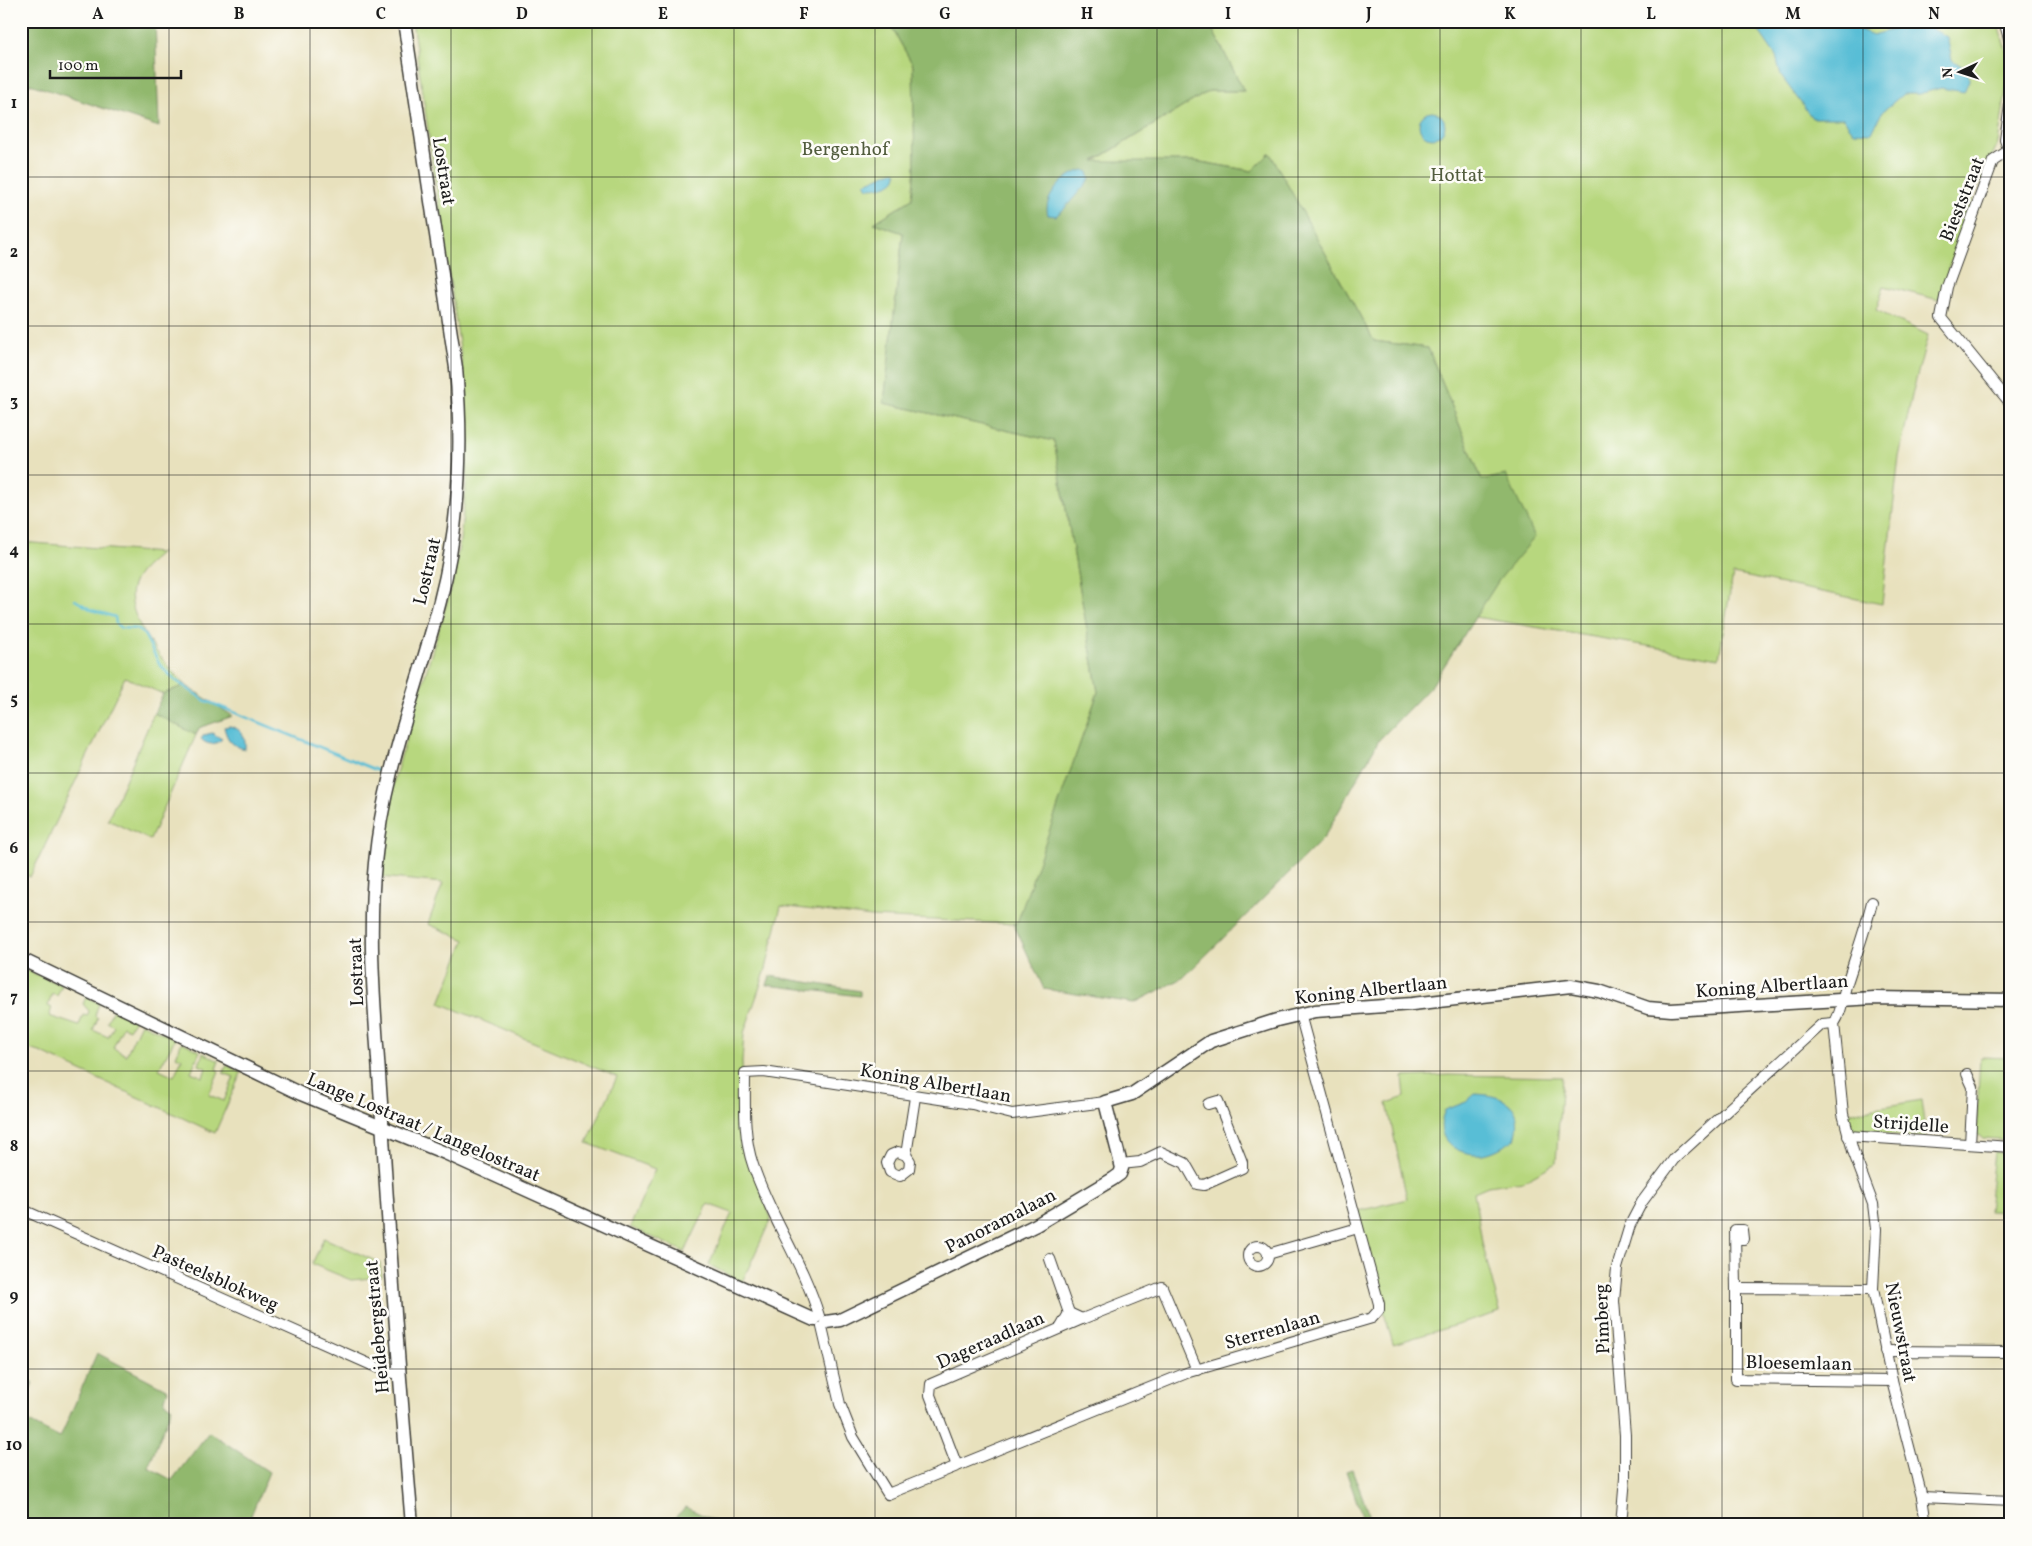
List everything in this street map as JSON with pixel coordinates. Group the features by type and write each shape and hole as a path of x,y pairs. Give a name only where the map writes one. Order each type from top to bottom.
{"street":[{"name":"Lostraat","path":"382,1126 372,964 375,864 382,810 397,740 440,602 448,567 456,521 460,451 460,413 456,368 404,21"},
{"path":"2004,21 2011,45"},
{"name":"Bieststraat","path":"2011,98 2005,135 2009,154 1993,161 1946,287 1941,318 2011,404"},
{"name":"Nieuwstraat","path":"1872,902 1838,1017 1834,1023 1843,1110 1848,1136 1873,1204 1876,1229 1873,1289 1892,1381 1922,1497 1926,1525"},
{"name":"Lange Lostraat / Langelostraat","path":"21,959 301,1094 382,1126 820,1321"},
{"name":"Koning Albertlaan","path":"820,1321 806,1278 770,1208 753,1164 747,1143 745,1073 764,1072 915,1097 972,1104 1012,1114 1105,1102 1132,1094 1211,1040 1300,1014 1571,986 1599,991 1657,1010 1874,998 2011,1000"},
{"name":"Sterrenlaan","path":"820,1321 840,1404 853,1437 888,1494 1197,1370 1372,1318 1376,1315 1379,1304 1300,1014"},
{"name":"Pimberg","path":"1621,1525 1626,1435 1614,1300 1618,1268 1630,1225 1642,1202 1674,1159 1822,1024 1834,1023"},
{"name":"Strijdelle","path":"1967,1074 1973,1087 1970,1144"},
{"path":"906,1155 915,1097"},
{"path":"1105,1102 1122,1164 1140,1162 1161,1152 1185,1164 1197,1184 1204,1185 1242,1168 1242,1162 1218,1101 1208,1104"},
{"name":"Heidebergstraat","path":"382,1126 398,1374 412,1525"},
{"name":"Strijdelle","path":"1848,1136 2011,1147"},
{"name":"Panoramalaan","path":"820,1321 840,1320 1036,1225 1113,1179 1121,1172 1122,1164"},
{"name":"Pasteelsblokweg","path":"21,1208 385,1371 398,1374"},
{"path":"1268,1254 1358,1228"},
{"name":"Bloesemlaan","path":"1735,1239 1744,1238 1743,1230 1735,1230 1735,1240 1736,1250 1736,1379 1892,1381"},
{"name":"Dageraadlaan","path":"1050,1259 1069,1313 1061,1327"},
{"name":"Dageraadlaan","path":"957,1466 930,1395 931,1384 1082,1318 1162,1287 1197,1370"},
{"path":"1736,1288 1873,1289"},
{"name":"Dageraadlaan","path":"1069,1313 1082,1318"},
{"path":"1885,1351 2011,1352"},
{"path":"1922,1497 2011,1501"}],"green space":[{"path":"21,21 155,21 159,127 21,81"},
{"name":"Bergenhof","path":"412,21 888,21 913,65 915,168 912,199 874,223 903,233 884,403 1054,441 1098,692 1017,924 872,917 781,906 766,969 744,1033 742,1062 745,1143 771,1219 742,1282 709,1265 732,1213 708,1204 685,1252 630,1227 655,1169 587,1143 617,1077 440,1003 465,940 428,924 443,883 380,877 394,780 451,588 460,541 467,477 463,370"},
{"path":"888,21 1208,21 1244,91 1209,91 1094,161 1195,161 1252,171 1270,153 1374,341 1428,348 1482,480 1506,475 1535,537 1499,580 1432,685 1379,740 1323,839 1183,978 1134,1003 1044,989 1013,923 1017,923 1098,692 1054,441 884,403 903,233 874,223 912,199 915,168 913,65"},
{"name":"Hottat","path":"1208,21 1997,21 2007,53 2008,78 1998,143 1974,195 1939,300 1884,286 1876,310 1928,335 1913,391 1899,457 1882,604 1733,574 1719,658 1475,617 1499,580 1482,480 1428,348 1374,341 1270,154 1253,171 1195,161 1093,162 1209,91 1244,91"},
{"path":"21,542 161,553 138,576 133,585 131,597 140,625 148,639 185,685 163,694 125,677 30,877 21,872 21,644 24,638 21,637"},
{"path":"185,685 233,716 199,728 196,735 154,713 163,694"},
{"path":"154,713 196,735 150,840 108,820"},
{"path":"21,968 62,985 57,996 52,994 48,1006 52,1008 49,1016 79,1026 83,1015 87,1016 89,1011 83,1004 86,997 99,1003 95,1016 98,1018 93,1030 108,1037 114,1026 107,1022 113,1009 135,1020 129,1029 123,1026 113,1048 126,1055 141,1023 175,1039 159,1069 174,1076 182,1059 176,1056 182,1042 200,1051 191,1072 203,1077 206,1068 199,1065 203,1053 219,1061 216,1069 219,1071 209,1095 224,1101 234,1077 223,1073 227,1065 241,1073 215,1133 40,1052 21,1047"},
{"path":"770,976 860,991 860,996 767,985"},
{"path":"1980,1057 2011,1058 2011,1141 1983,1139 1976,1133"},
{"path":"1449,1075 1562,1077 1556,1163 1523,1181 1488,1186 1474,1192 1482,1242 1500,1312 1393,1344 1355,1212 1407,1199 1387,1103 1405,1097 1403,1077"},
{"path":"1921,1100 1926,1137 1851,1131 1847,1113"},
{"path":"1994,1152 2011,1153 2011,1212 1988,1211"},
{"path":"324,1238 380,1263 382,1277 351,1280 312,1264"},
{"path":"97,1353 168,1390 164,1402 172,1408 148,1467 172,1480 209,1432 269,1472 247,1525 21,1525 21,1418 60,1438"},
{"path":"21,1374 33,1382 21,1416"},
{"path":"1352,1469 1373,1525 1365,1525 1346,1471"},
{"path":"686,1507 723,1525 667,1525"}],"water":[{"path":"1752,21 1838,21 1873,35 1920,22 1947,37 1952,60 1968,70 1969,80 1964,92 1941,88 1919,94 1903,94 1882,112 1872,133 1854,132 1843,118 1812,118 1781,76 1776,56"},
{"path":"1432,112 1442,115 1445,125 1442,135 1432,138 1422,135 1419,125 1422,115"},
{"path":"1084,170 1088,172 1090,179 1056,216 1048,215 1049,201 1057,187 1070,176"},
{"path":"893,171 897,173 896,177 887,185 868,188 865,183"},
{"path":"230,726 238,729 242,734 245,741 245,749 233,744 227,736 224,727"},
{"path":"212,733 222,739 212,744 206,743 201,739 204,735"},
{"path":"1475,1094 1495,1097 1510,1104 1517,1118 1515,1139 1504,1146 1483,1154 1473,1154 1455,1149 1444,1137 1442,1129 1445,1110 1466,1102"}],"waterway":[{"path":"75,600 92,610 115,617 116,624 121,628 139,629 145,636 160,665 175,680 204,700 381,772"}]}
